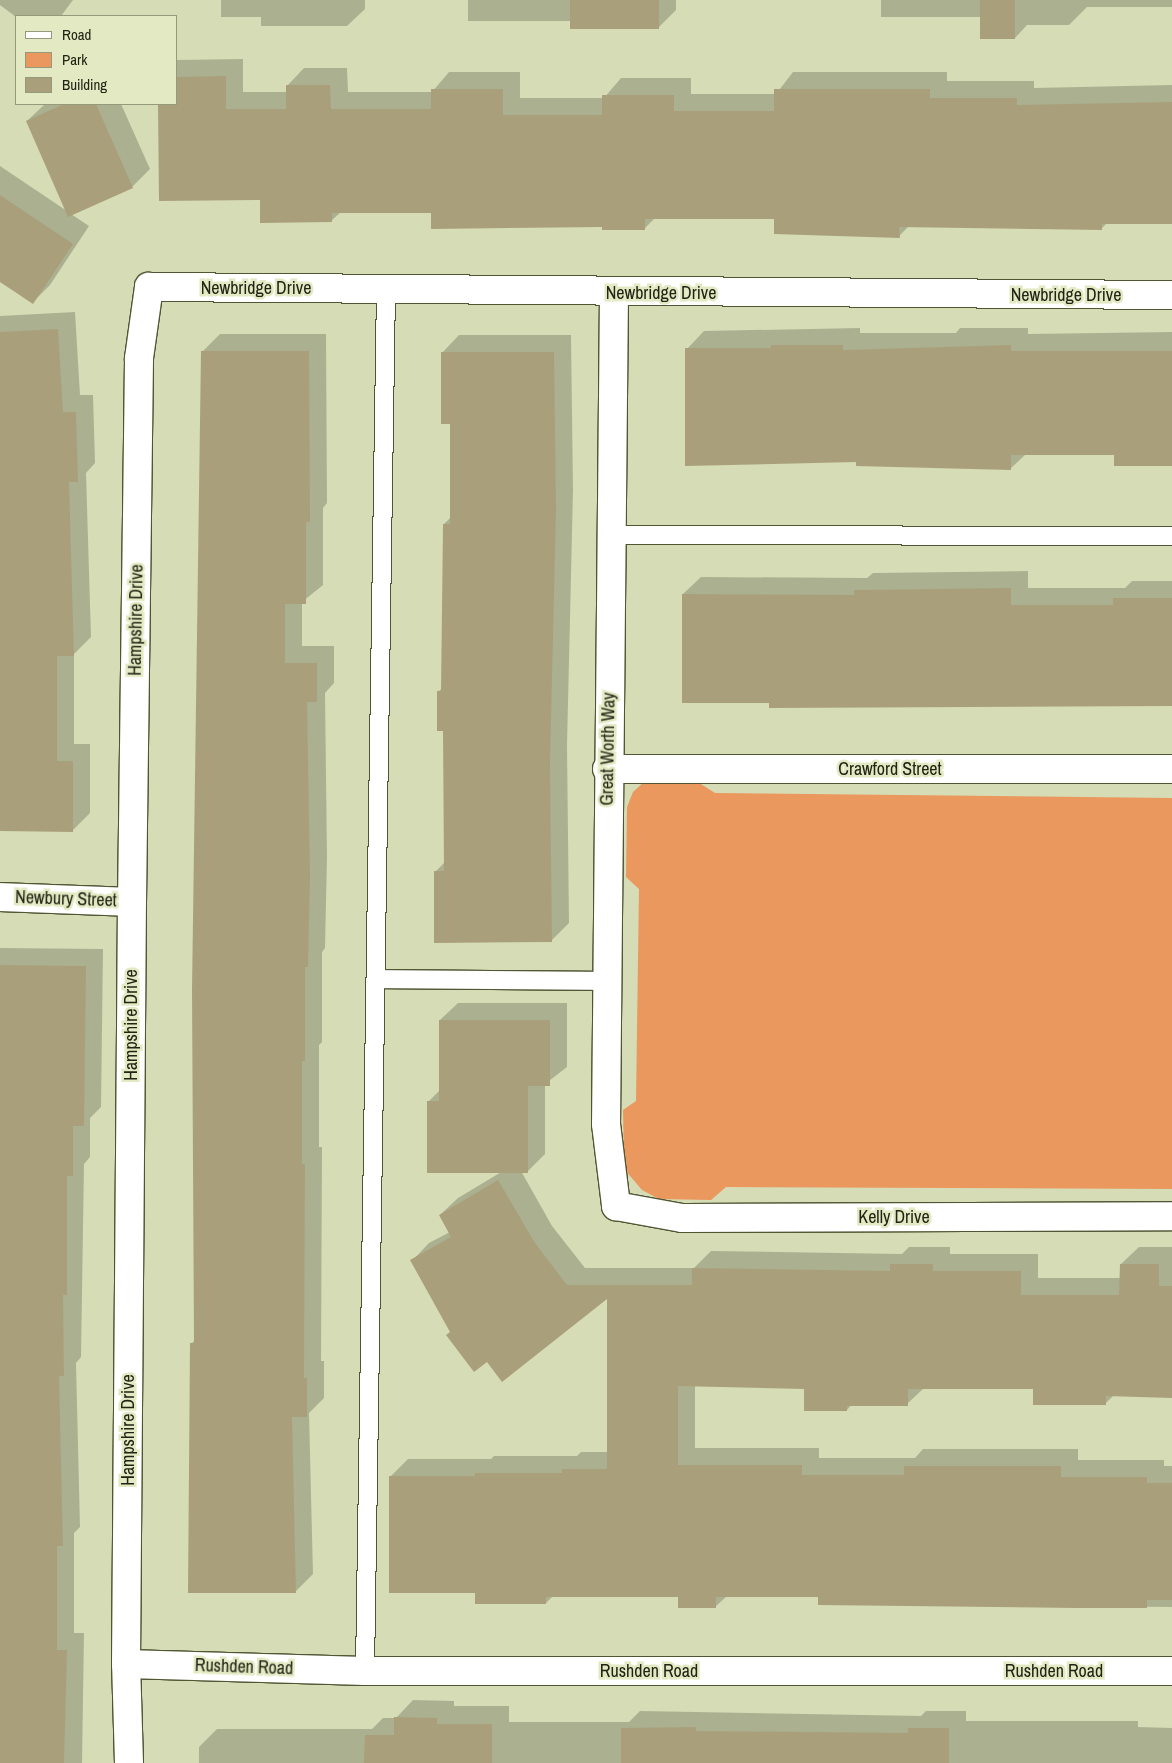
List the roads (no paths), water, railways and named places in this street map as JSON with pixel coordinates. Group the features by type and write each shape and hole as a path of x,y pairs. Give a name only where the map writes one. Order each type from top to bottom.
{"street":[{"name":"Newbridge Drive","path":"149,287 1172,295"},
{"name":"Hampshire Drive","path":"129,1763 126,1664 132,902 139,358 149,287"},
{"name":"Great Worth Way","path":"614,292 606,1124 616,1206"},
{"name":"Crawford Street","path":"608,769 1172,770"},
{"name":"Newbury Street","path":"0,897 132,902"},
{"name":"Kelly Drive","path":"616,1206 682,1218 1172,1216"},
{"name":"Rushden Road","path":"126,1664 365,1671 1172,1671"}],"lane":[{"path":"365,1671 386,289"},
{"path":"611,534 1172,536"},
{"path":"376,979 606,981"}]}
